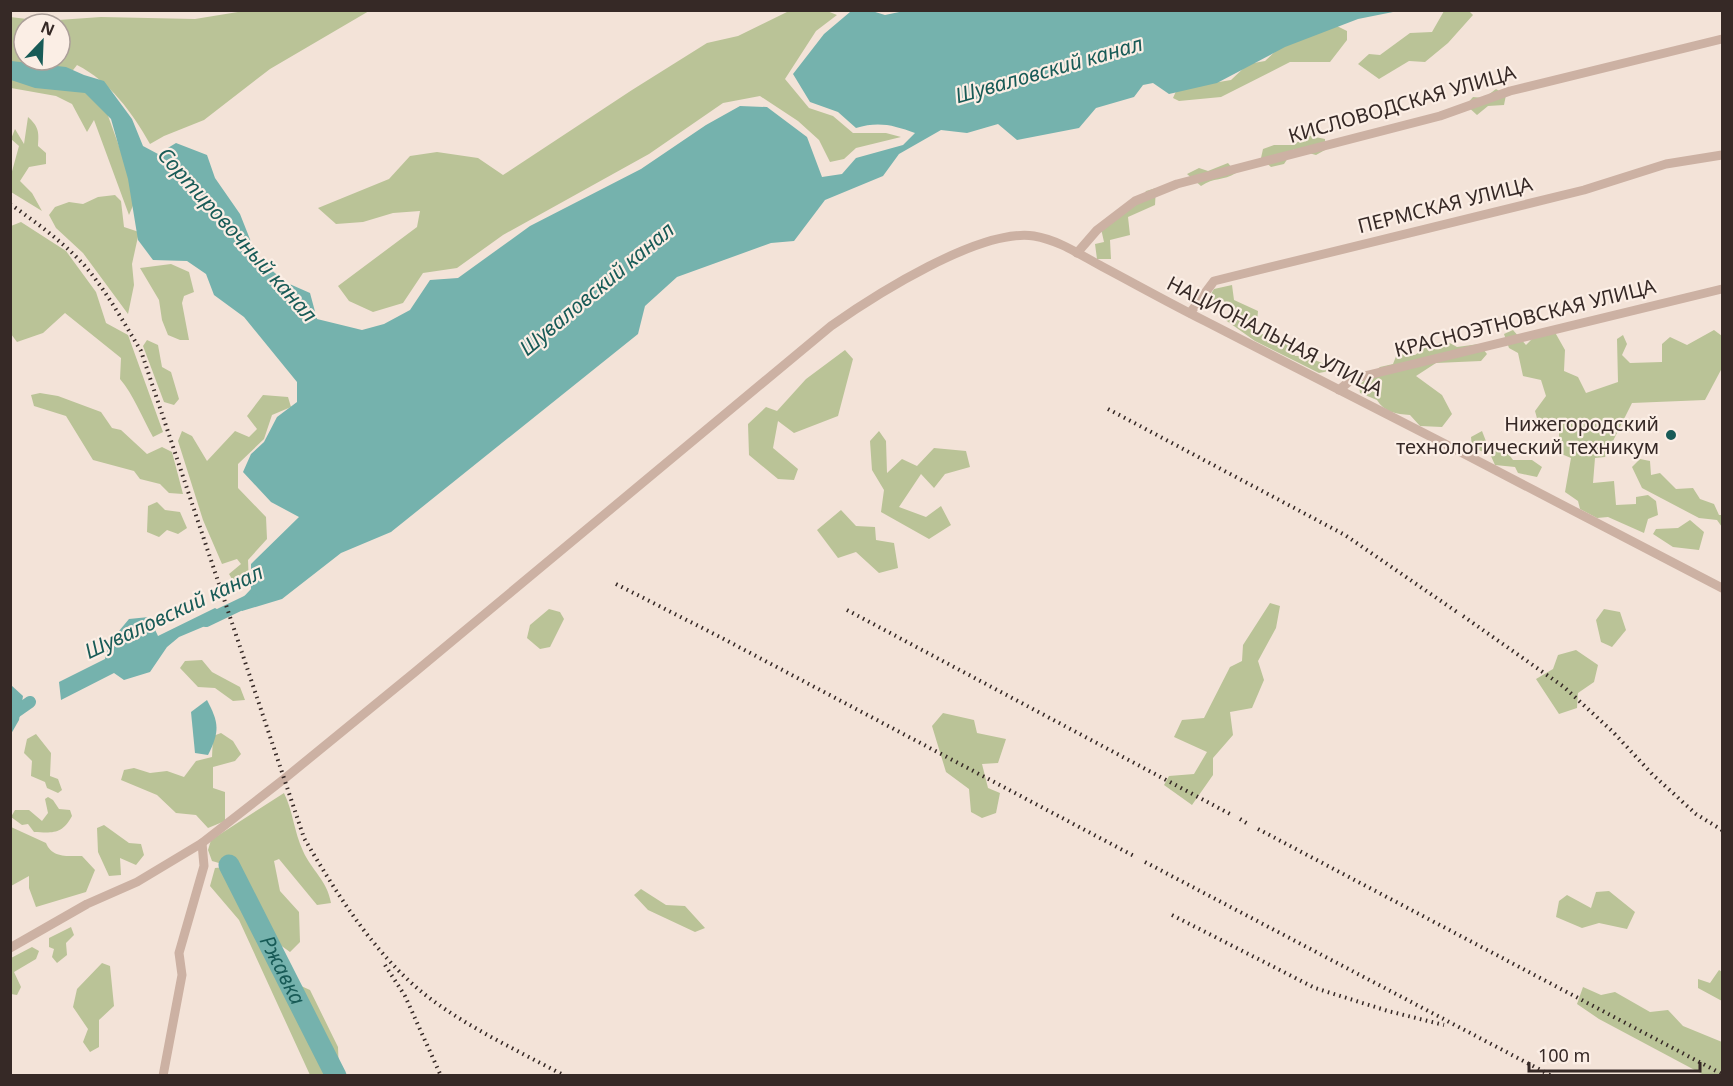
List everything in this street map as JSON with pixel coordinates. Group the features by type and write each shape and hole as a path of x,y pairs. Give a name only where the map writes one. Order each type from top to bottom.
{"street":[{"name":"КИСЛОВОДСКАЯ УЛИЦА","path":"1077,253 1096,230 1135,201 1177,184 1440,116 1510,91 1722,39"},
{"name":"ПЕРМСКАЯ УЛИЦА","path":"1190,314 1214,281 1584,190 1666,164 1722,155"},
{"name":"НАЦИОНАЛЬНАЯ УЛИЦА","path":"202,843 285,779 831,326 882,292 936,263 996,239 1034,236 1057,243 1722,588"},
{"name":"КРАСНОЭТНОВСКАЯ УЛИЦА","path":"1339,390 1352,379 1722,289"},
{"path":"10,948 87,904 137,882 202,843 204,866 179,953 182,975 163,1076"}],"green space":[{"path":"244,11 369,11 270,69 204,120 150,144 136,121 110,89 77,65 72,71 72,19 101,17 195,19"},
{"path":"789,11 827,11 837,15 816,31 785,79 809,108 833,116 853,133 886,133 901,137 856,148 844,159 830,162 819,140 798,121 760,96 723,103 649,154 503,235 457,268 423,273 403,303 373,312 349,301 338,286 417,227 420,211 393,213 363,222 336,224 318,208 389,179 410,156 437,152 478,158 503,175 707,43 738,36"},
{"path":"1444,11 1469,11 1473,15 1448,43 1425,62 1409,61 1379,79 1358,64 1369,54 1380,55 1410,33 1432,32"},
{"path":"10,17 12,17 12,72 72,72 70,74 102,99 137,196 129,215 94,120 87,132 72,104 56,96 11,88"},
{"path":"1337,26 1347,31 1347,40 1330,62 1290,62 1221,97 1179,101 1173,98 1177,89 1231,80 1248,64 1265,61 1280,47"},
{"path":"1496,89 1506,95 1504,105 1488,106 1477,115 1466,105 1473,97 1484,98"},
{"path":"28,117 38,130 38,146 46,153 46,164 29,167 20,181 32,193 42,211 11,192 11,175 19,146 11,139 15,129 24,144"},
{"path":"1306,135 1325,139 1325,150 1316,155 1294,149 1284,164 1271,167 1261,158 1263,149 1274,145 1294,145"},
{"path":"1228,163 1236,173 1201,186 1187,174 1199,168 1208,171"},
{"path":"1156,188 1155,205 1128,217 1130,235 1110,240 1111,259 1097,259 1095,244 1104,242 1100,224 1139,202 1146,191"},
{"path":"115,195 121,201 124,227 139,232 132,264 134,285 128,314 83,253 56,228 49,215 55,207 69,202 83,204 98,197"},
{"path":"21,222 66,251 96,292 106,323 128,335 163,432 153,437 134,399 120,379 121,358 65,313 43,333 17,342 11,334 11,226"},
{"path":"171,264 189,272 194,292 184,296 182,303 189,340 180,340 168,335 162,320 159,300 140,268"},
{"path":"1232,285 1234,300 1258,311 1256,333 1279,339 1292,350 1295,356 1305,356 1327,365 1329,371 1319,373 1255,341 1224,319 1231,309 1223,300 1216,306 1206,302 1214,289"},
{"path":"1552,327 1565,350 1564,371 1578,377 1586,393 1618,382 1617,339 1623,335 1627,344 1622,355 1630,363 1662,362 1662,344 1670,337 1687,345 1714,330 1722,336 1722,368 1705,400 1632,403 1605,457 1595,458 1593,483 1614,481 1616,505 1636,504 1636,497 1648,495 1656,501 1658,515 1648,519 1644,533 1608,517 1597,518 1580,509 1578,501 1565,492 1571,458 1559,453 1559,429 1538,422 1535,411 1546,396 1541,380 1523,376 1518,353 1509,348 1504,334 1513,330 1526,345 1542,329"},
{"path":"147,340 158,345 162,367 171,372 179,399 174,405 164,402 143,346"},
{"path":"1446,341 1457,347 1479,344 1487,354 1481,361 1436,363 1416,376 1442,395 1452,414 1442,427 1420,426 1410,415 1391,412 1377,400 1360,393 1359,385 1380,367 1393,364 1397,354 1415,355 1429,345"},
{"path":"845,350 853,359 838,416 794,433 778,421 773,448 798,469 794,480 778,479 749,455 748,424 766,407 777,411 806,379"},
{"path":"40,393 58,396 101,412 112,428 121,430 147,454 162,447 172,452 183,494 169,493 160,484 140,479 134,471 93,460 66,416 34,406 31,395"},
{"path":"263,395 288,397 291,407 272,415 264,439 238,464 238,488 266,517 267,539 248,560 249,586 238,589 229,574 241,564 237,559 222,564 203,520 178,441 182,431 192,436 207,461 235,431 249,437 257,429 247,416"},
{"path":"879,431 886,441 887,473 902,459 917,466 934,448 966,451 970,467 945,474 934,488 921,474 899,507 926,517 941,506 951,525 929,539 881,512 884,490 872,470 870,441"},
{"path":"1482,431 1489,449 1507,452 1513,460 1532,460 1542,467 1537,477 1518,473 1515,467 1495,465 1490,454 1472,448 1471,437"},
{"path":"1640,459 1650,461 1651,475 1660,473 1676,489 1693,488 1700,499 1714,504 1719,515 1722,515 1722,527 1717,520 1699,518 1642,488 1632,467"},
{"path":"157,502 165,510 180,512 187,528 178,534 167,530 159,537 147,532 148,506"},
{"path":"841,510 856,526 875,527 876,540 894,543 898,568 879,573 856,552 838,558 817,530"},
{"path":"1690,520 1704,532 1699,550 1673,547 1653,534 1656,529 1678,528"},
{"path":"1270,603 1280,606 1276,628 1258,661 1264,680 1252,708 1230,712 1233,735 1213,758 1213,775 1192,805 1164,785 1169,776 1194,774 1207,752 1174,737 1182,720 1204,718 1230,667 1242,661 1243,645"},
{"path":"549,609 560,612 564,619 550,647 540,649 527,638 530,625"},
{"path":"1604,609 1620,612 1626,630 1612,647 1601,642 1596,620"},
{"path":"1576,650 1598,665 1594,682 1578,693 1577,708 1559,714 1536,679 1553,669 1558,655"},
{"path":"202,660 212,672 240,687 245,700 233,701 215,688 198,687 180,668 185,661"},
{"path":"943,713 974,720 977,733 1006,739 998,763 982,764 988,788 1000,793 996,813 982,818 971,812 969,789 946,772 932,726"},
{"path":"221,733 233,741 241,754 235,761 213,767 213,788 225,792 225,821 208,828 196,815 176,813 157,795 121,780 124,770 134,768 150,773 167,771 184,777 196,761 212,757 213,736"},
{"path":"36,734 51,753 50,776 58,779 62,790 58,793 47,788 45,782 31,776 32,761 24,753 27,739"},
{"path":"284,793 303,851 323,882 331,903 317,905 279,859 274,861 280,891 299,912 300,942 290,952 276,942 240,869 212,861 208,850 211,840"},
{"path":"48,797 59,809 70,810 72,816 61,829 52,832 34,832 28,824 22,825 11,817 15,810 29,810 42,821 48,813 45,799"},
{"path":"104,825 129,843 141,844 144,855 136,865 120,858 121,875 109,876 98,852 97,828"},
{"path":"11,827 46,843 56,854 82,856 95,870 86,892 36,907 29,888 29,876 11,886"},
{"path":"226,867 239,874 290,981 310,990 338,1047 339,1075 310,1075 239,920 210,886 215,868"},
{"path":"641,889 666,905 685,906 705,928 695,932 648,910 634,895"},
{"path":"1609,891 1635,912 1627,929 1599,923 1582,928 1556,917 1559,901 1567,895 1591,908 1596,892"},
{"path":"71,927 74,935 66,943 67,955 57,963 52,957 54,949 49,947 49,938"},
{"path":"32,947 39,951 36,959 14,972 21,987 17,995 11,994 11,958"},
{"path":"102,963 110,966 114,1006 99,1020 99,1047 90,1052 83,1042 88,1029 73,1007 77,989"},
{"path":"1719,970 1722,972 1722,1001 1698,988 1698,979 1710,983"},
{"path":"1583,987 1601,995 1615,992 1650,1012 1668,1010 1683,1026 1722,1042 1722,1075 1704,1075 1599,1019 1577,1004"}],"water":[{"name":"Сортировочный канал","path":"872,11 885,15 904,11 1398,11 1358,19 1285,47 1217,83 1169,94 1153,83 1143,85 1134,97 1096,108 1079,128 1017,140 998,124 967,133 941,130 899,154 883,176 825,200 794,241 771,243 677,277 645,306 638,334 391,532 341,553 282,599 242,611 236,605 251,589 251,564 299,517 271,502 243,472 251,454 264,442 277,417 297,402 297,382 244,317 214,295 206,274 187,261 153,260 138,240 128,179 111,119 85,93 35,88 11,80 11,61 12,72 72,72 72,70 104,81 132,119 143,146 158,154 176,143 207,155 215,178 240,214 257,257 285,282 310,293 317,319 362,330 384,324 410,310 430,280 458,278 530,226 641,169 706,125 740,106 767,107 807,137 822,177 842,174 856,158 903,145 915,133 886,125 856,128 838,112 810,102 793,74 824,34 850,12"},
{"path":"215,608 222,612 217,621 179,637 167,647 150,672 124,680 114,673 61,700 59,682 105,659 109,643 129,619 149,617 158,636"},
{"path":"11,685 23,696 19,720 11,734"},
{"path":"207,700 216,721 215,740 208,755 195,753 191,712"}],"waterway":[{"name":"Шуваловский канал","path":"206,621 252,599"},
{"name":"Шуваловский канал","path":"10,716 30,702"},
{"name":"Ржавка","path":"229,865 336,1076"}],"railway":[{"path":"10,204 77,257 108,297 141,351 304,838 329,880 372,941 423,993 474,1027 565,1076"},
{"path":"1108,409 1345,535 1457,612"},
{"path":"616,584 1134,856"},
{"path":"847,610 1230,814"},
{"path":"1463,616 1564,687 1696,814 1722,830"},
{"path":"1240,819 1248,824"},
{"path":"1258,829 1722,1074"},
{"path":"1145,862 1552,1076"},
{"path":"1172,915 1315,988 1388,1011 1444,1025"},
{"path":"385,965 405,996 441,1076"}],"place":[{"name":"Нижегородский технологический техникум","path":"1671,435"}]}
